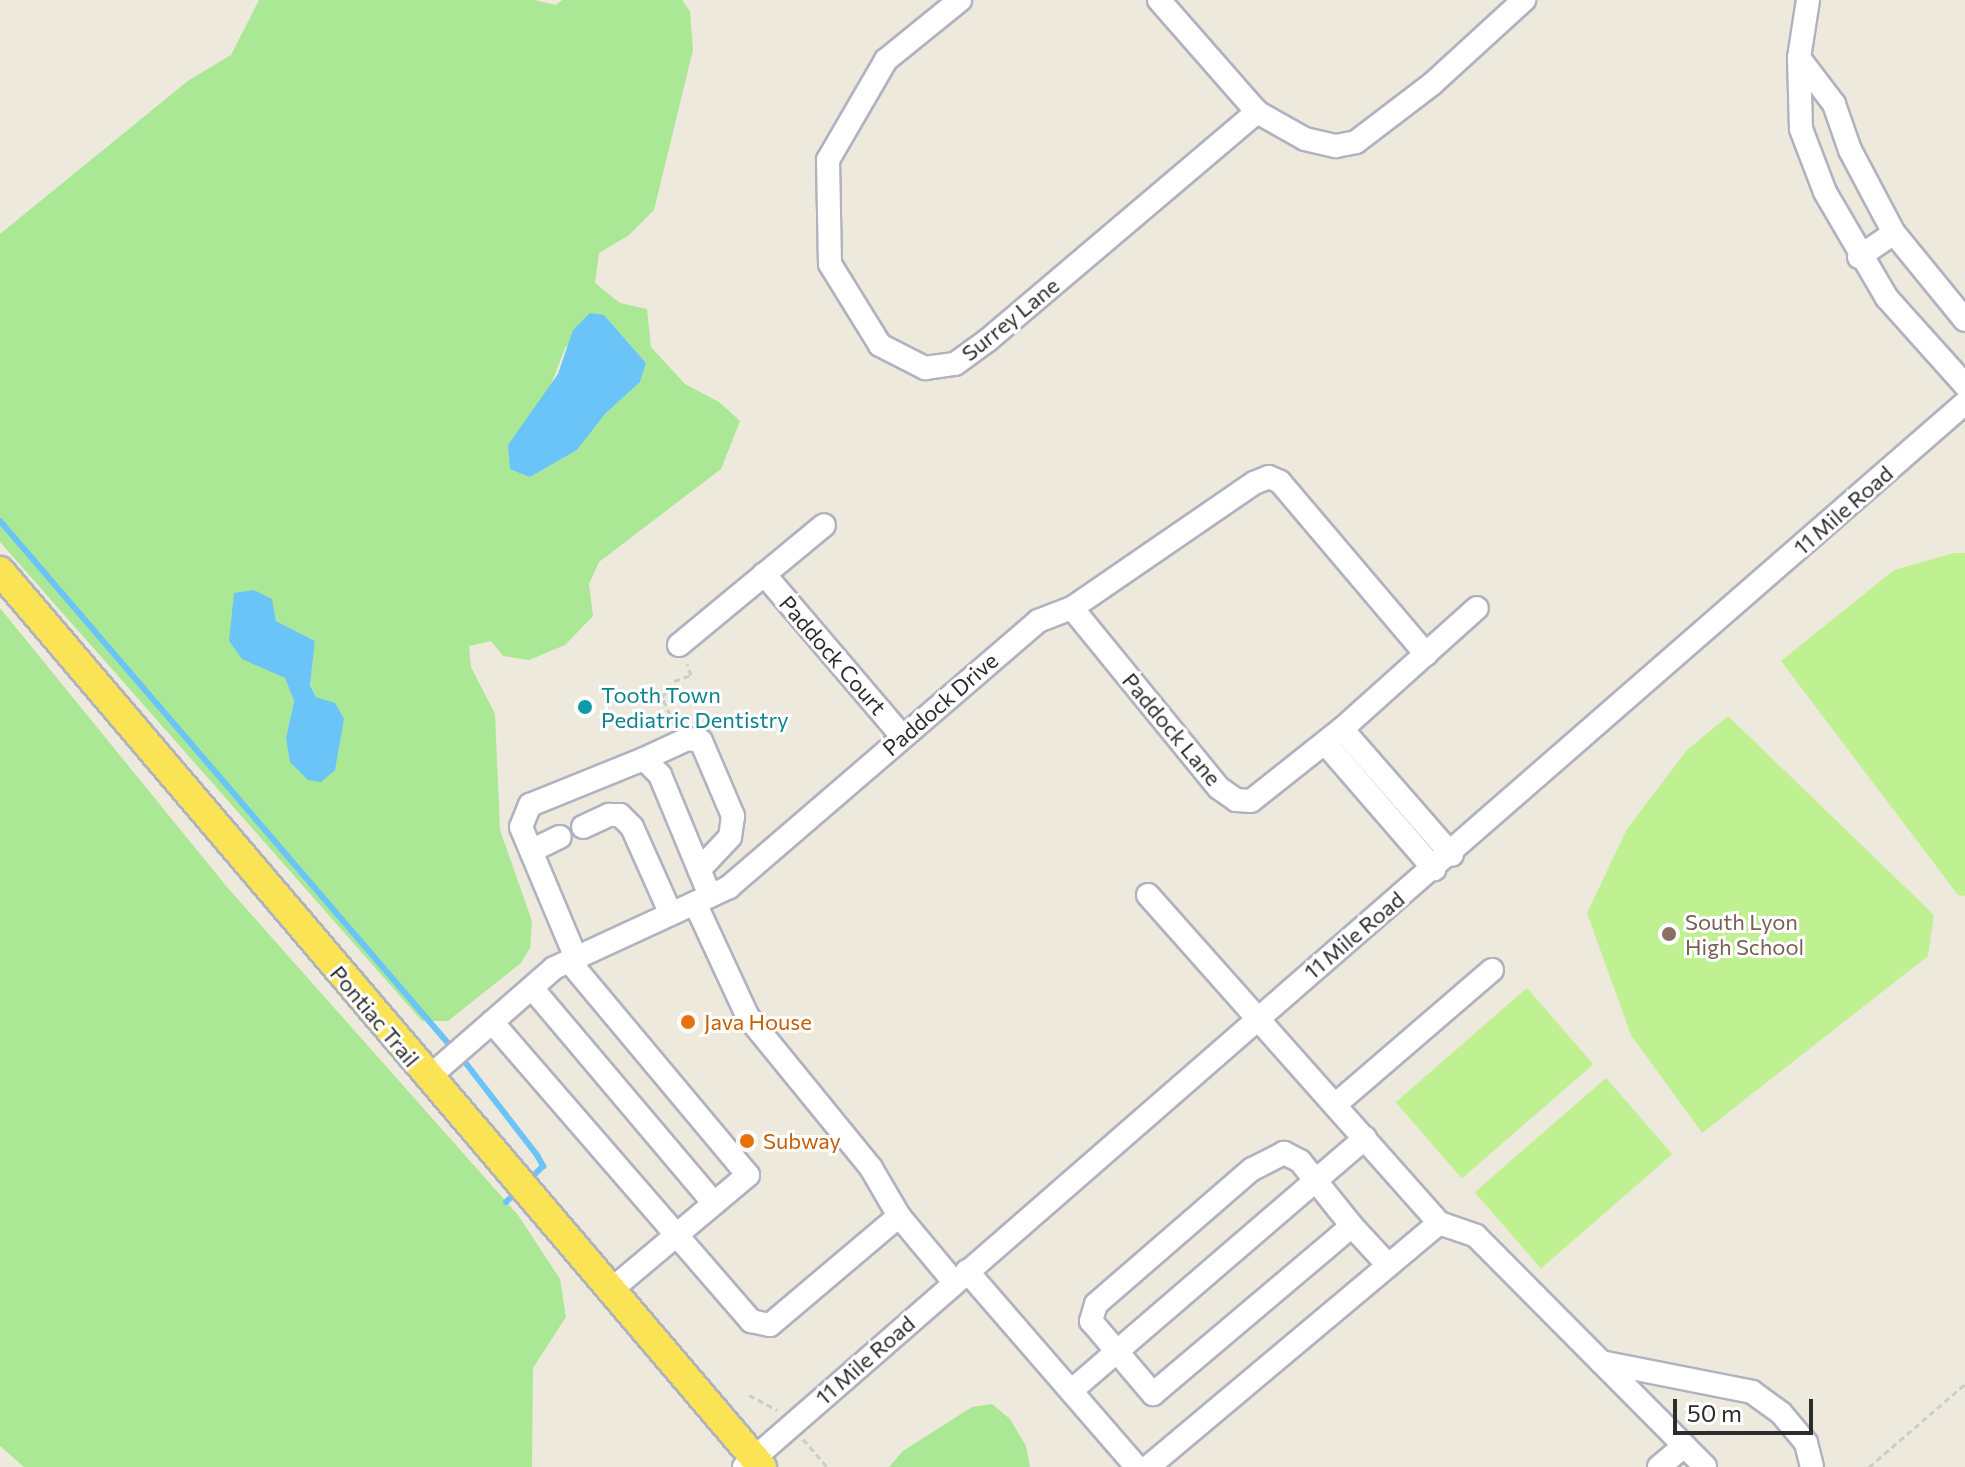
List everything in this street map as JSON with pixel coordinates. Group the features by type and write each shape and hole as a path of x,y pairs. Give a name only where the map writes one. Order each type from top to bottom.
{"main road":[{"name":"Pontiac Trail","path":"0,571 753,1464"}],"street":[{"name":"Surrey Lane","path":"960,0 886,60 828,160 830,264 880,345 925,368 955,364 988,340 1257,112"},
{"path":"1159,0 1257,112 1305,139 1336,146 1356,142 1432,84 1524,0"},
{"path":"1808,0 1799,58 1801,129 1859,257 1887,298 1965,385"},
{"path":"1799,58 1834,104 1850,150 1894,233 1965,320"},
{"path":"1859,257 1894,233"},
{"name":"11 Mile Road","path":"753,1464 961,1276 1256,1019 1443,862 1965,403"},
{"name":"Paddock Drive","path":"428,1078 532,988 573,960 729,887 1038,621 1072,608 1269,477 1280,482 1426,654"},
{"name":"Paddock Court","path":"679,645 824,525"},
{"name":"Paddock Court","path":"764,574 902,736"},
{"name":"Paddock Lane","path":"1072,608 1219,788 1236,800 1251,801 1334,736 1477,608"},
{"path":"1334,736 1443,862"},
{"path":"610,1291 748,1175 573,960 521,827 530,805 682,741 701,741 733,816 730,837 699,870"},
{"path":"644,759 660,775 699,870 702,899 748,1017 871,1168 899,1216 1071,1391 1137,1467"},
{"path":"583,827 609,815 620,815 632,827 671,914"},
{"path":"531,851 560,837"},
{"path":"1148,895 1439,1223 1476,1236 1705,1467"},
{"path":"1335,1105 1492,970"},
{"path":"532,988 714,1203"},
{"path":"492,1022 751,1321 770,1325 899,1216"},
{"path":"1071,1391 1118,1356 1365,1138"},
{"path":"1352,1226 1153,1394 1091,1321 1096,1304 1252,1169 1284,1153 1300,1161 1388,1265"},
{"path":"1148,1467 1439,1223"},
{"path":"1601,1362 1752,1392 1781,1413 1806,1443 1812,1467"},
{"path":"1659,1467 1684,1446"}],"path":[{"path":"679,645 691,675 674,681 662,697 682,741"},
{"path":"1869,1467 1965,1384"},
{"path":"749,1395 780,1412"},
{"path":"808,1445 827,1467"}],"green space":[{"path":"259,0 534,0 556,5 562,0 682,0 690,11 693,50 654,210 629,235 599,253 595,283 620,303 647,309 651,347 685,384 719,402 740,421 721,469 599,562 589,584 593,616 565,645 529,660 503,656 491,641 469,646 471,667 495,714 500,830 532,921 530,948 521,963 448,1021 422,1021 0,542 0,234 189,80 231,55","holes":["604,315 646,363 640,382 605,414 577,450 530,477 508,445 549,390 565,348","271,599 276,621 315,641 310,684 316,697 286,738 294,701 285,678 266,668"]},
{"path":"1954,553 1965,553 1965,896 1958,895 1781,661 1894,570"},
{"path":"0,608 227,887 518,1215 560,1279 566,1317 533,1368 532,1467 24,1467 0,1446"},
{"path":"1728,716 1934,915 1928,956 1702,1133 1631,1035 1587,913 1627,829 1687,750"},
{"path":"1527,988 1593,1064 1462,1178 1396,1102"},
{"path":"1606,1078 1672,1154 1541,1268 1475,1192"},
{"path":"992,1404 1010,1419 1026,1446 1030,1467 889,1467 903,1451 972,1407"}],"water":[{"path":"590,313 604,315 646,363 640,382 605,414 577,450 530,477 510,469 508,445 558,374 573,330"},
{"path":"254,590 272,599 276,621 315,641 310,685 316,697 335,703 344,719 335,770 321,782 308,780 290,762 286,738 294,701 285,678 242,659 229,641 234,593"}],"waterway":[{"path":"0,521 453,1049"},
{"path":"461,1057 537,1155 543,1166 529,1180"},
{"path":"506,1202 518,1191"}],"place":[{"name":"Tooth Town Pediatric Dentistry","path":"585,707"},
{"name":"South Lyon High School","path":"1669,934"},
{"name":"Java House","path":"688,1022"},
{"name":"Subway","path":"747,1141"}]}
